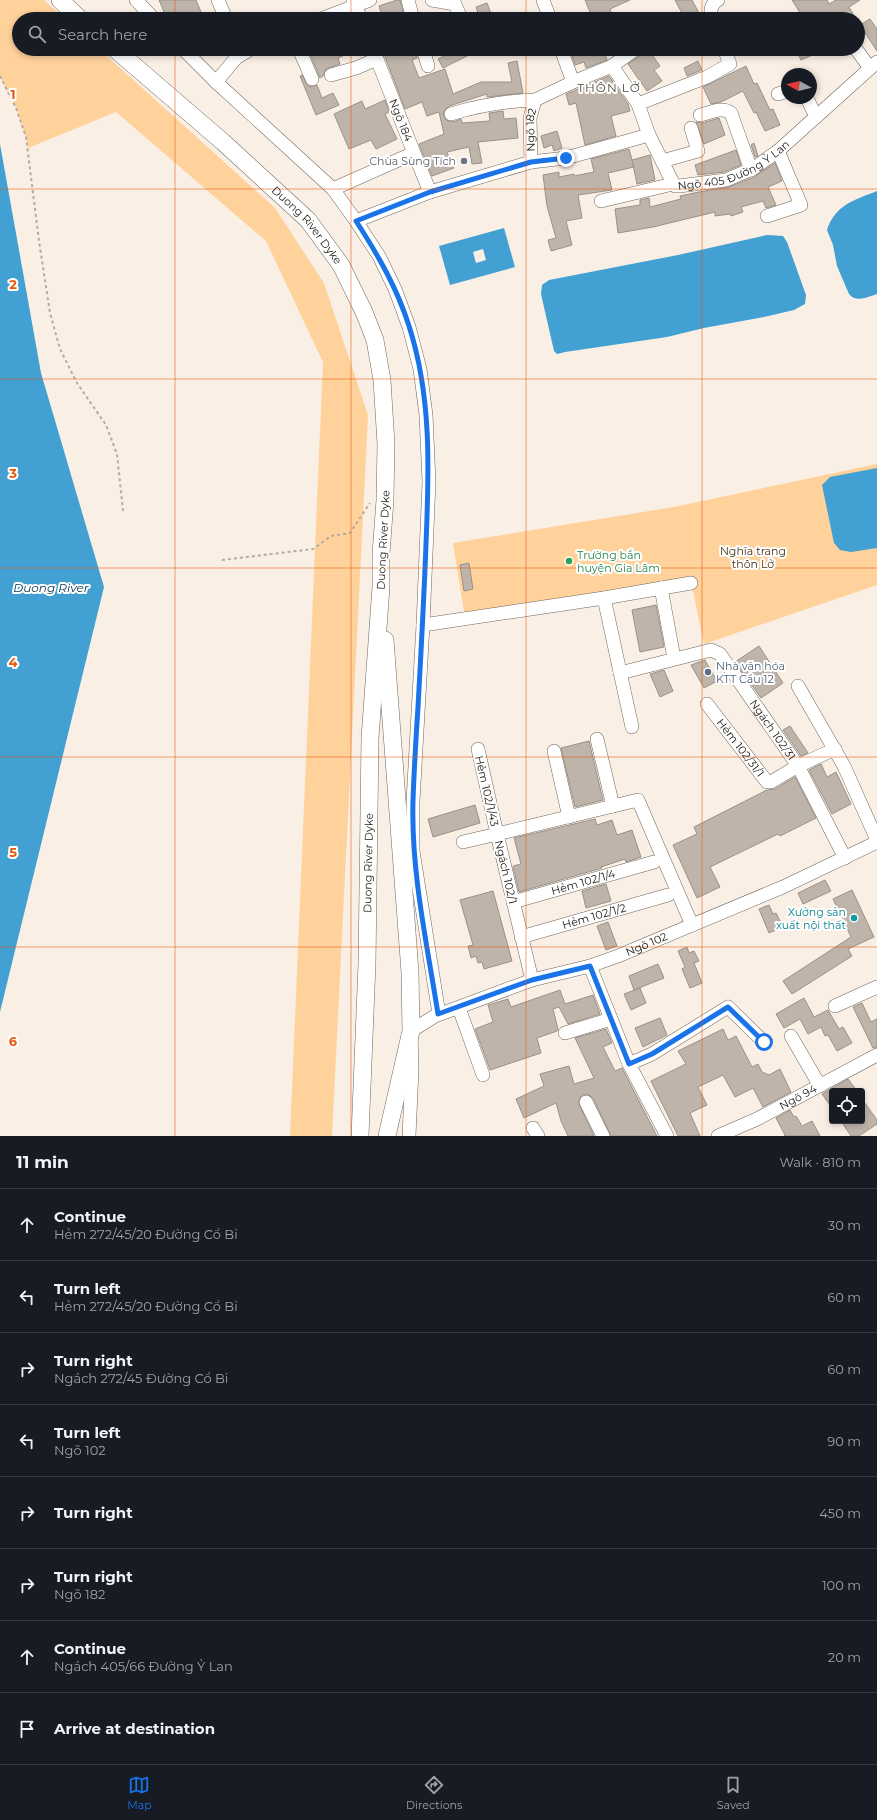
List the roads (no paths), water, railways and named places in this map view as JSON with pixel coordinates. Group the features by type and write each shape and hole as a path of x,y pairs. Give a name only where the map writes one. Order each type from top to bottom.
{"main road":[{"path":"60,0 73,12"},
{"name":"Duong River Dyke","path":"122,56 223,142 308,220 341,264 364,312 375,340 382,380 386,444 381,587 370,738 367,964 360,1136"},
{"path":"381,587 410,972 411,1031 387,1136"}],"street":[{"path":"136,0 147,12"},
{"path":"218,0 223,12"},
{"path":"335,12 354,3 370,0"},
{"path":"408,0 411,12"},
{"path":"432,0 455,4 458,12"},
{"path":"543,0 547,12"},
{"path":"711,12 712,6 718,0"},
{"path":"190,56 333,190 356,221 379,256 395,289 409,327 420,369 426,415 429,482 413,801 413,851 438,1014"},
{"path":"216,82 224,70 239,56"},
{"path":"302,56 312,79"},
{"path":"331,75 356,68 372,56"},
{"name":"Ngõ 184","path":"333,190 414,153 376,56"},
{"path":"425,56 428,66"},
{"path":"564,56 573,82 612,66 626,56"},
{"path":"638,104 707,77 730,64 727,56"},
{"path":"863,56 873,65"},
{"name":"Ngõ 405 Đường Ỷ Lan","path":"612,66 638,104 649,135 673,184 679,186 712,183 726,180 751,170 778,151 873,65"},
{"name":"Ngõ 182","path":"356,221 430,192 531,162 530,118 535,100 573,82"},
{"path":"451,114 478,106 505,101 535,100"},
{"path":"810,104 816,117"},
{"path":"700,116 722,109 731,113 751,170"},
{"path":"662,162 698,151 691,128"},
{"path":"531,162 566,158 649,135"},
{"path":"767,216 801,205 778,151"},
{"path":"414,153 430,192"},
{"path":"601,201 673,184"},
{"path":"423,625 604,598 691,583"},
{"path":"661,588 674,658"},
{"path":"604,598 632,727"},
{"name":"Ngách 102/31","path":"620,673 674,658 711,650 720,654 798,766 845,858"},
{"path":"798,686 835,749 877,841"},
{"name":"Hẻm 102/31/1","path":"707,704 765,781 771,782 798,766 835,749"},
{"path":"597,739 613,806"},
{"name":"Hẻm 102/1/43","path":"478,749 497,834"},
{"path":"554,751 569,817"},
{"name":"Ngách 102/1","path":"532,980 497,834 638,800 692,925"},
{"path":"464,842 497,834"},
{"name":"Ngõ 102","path":"411,1031 423,1022 438,1014 459,1008 532,980 590,966 618,956 783,887 845,858 877,841"},
{"name":"Hẻm 102/1/4","path":"513,902 654,862"},
{"name":"Hẻm 102/1/2","path":"521,937 668,895"},
{"path":"590,966 629,1064 667,1136"},
{"path":"834,1006 877,987"},
{"path":"629,1064 652,1054 728,1007 764,1042"},
{"path":"459,1008 483,1075"},
{"path":"565,1033 611,1019"},
{"path":"408,1136 412,1070 411,1031"},
{"path":"791,1036 820,1086"},
{"name":"Ngõ 94","path":"718,1136 757,1119 877,1055"},
{"path":"586,1102 603,1136"}],"water":[{"name":"Duong River","path":"0,144 41,373 104,587 0,1012"},
{"path":"877,191 877,294 859,299 852,297 849,294 837,266 833,245 827,230 835,215 846,204"},
{"path":"504,228 515,267 450,285 439,246","holes":["483,249 486,260 476,263 473,252"]},
{"path":"767,235 783,236 787,242 806,295 805,304 794,310 667,337 557,354 554,351 541,294 542,285 549,280 678,255"},
{"path":"877,468 877,548 851,552 840,550 834,543 822,485 830,477"}],"place":[{"name":"Chùa Sùng Tích","path":"464,161"},
{"name":"Trường bắn huyện Gia Lâm","path":"569,561"},
{"name":"Nhà văn hóa KTT Cầu 12","path":"708,672"},
{"name":"Xưởng sản xuất nội thất","path":"854,918"}],"district":[{"name":"THÔN LỞ","path":"609,87"}],"park label":[{"name":"Nghĩa trang thôn Lở","path":"753,557"}]}
